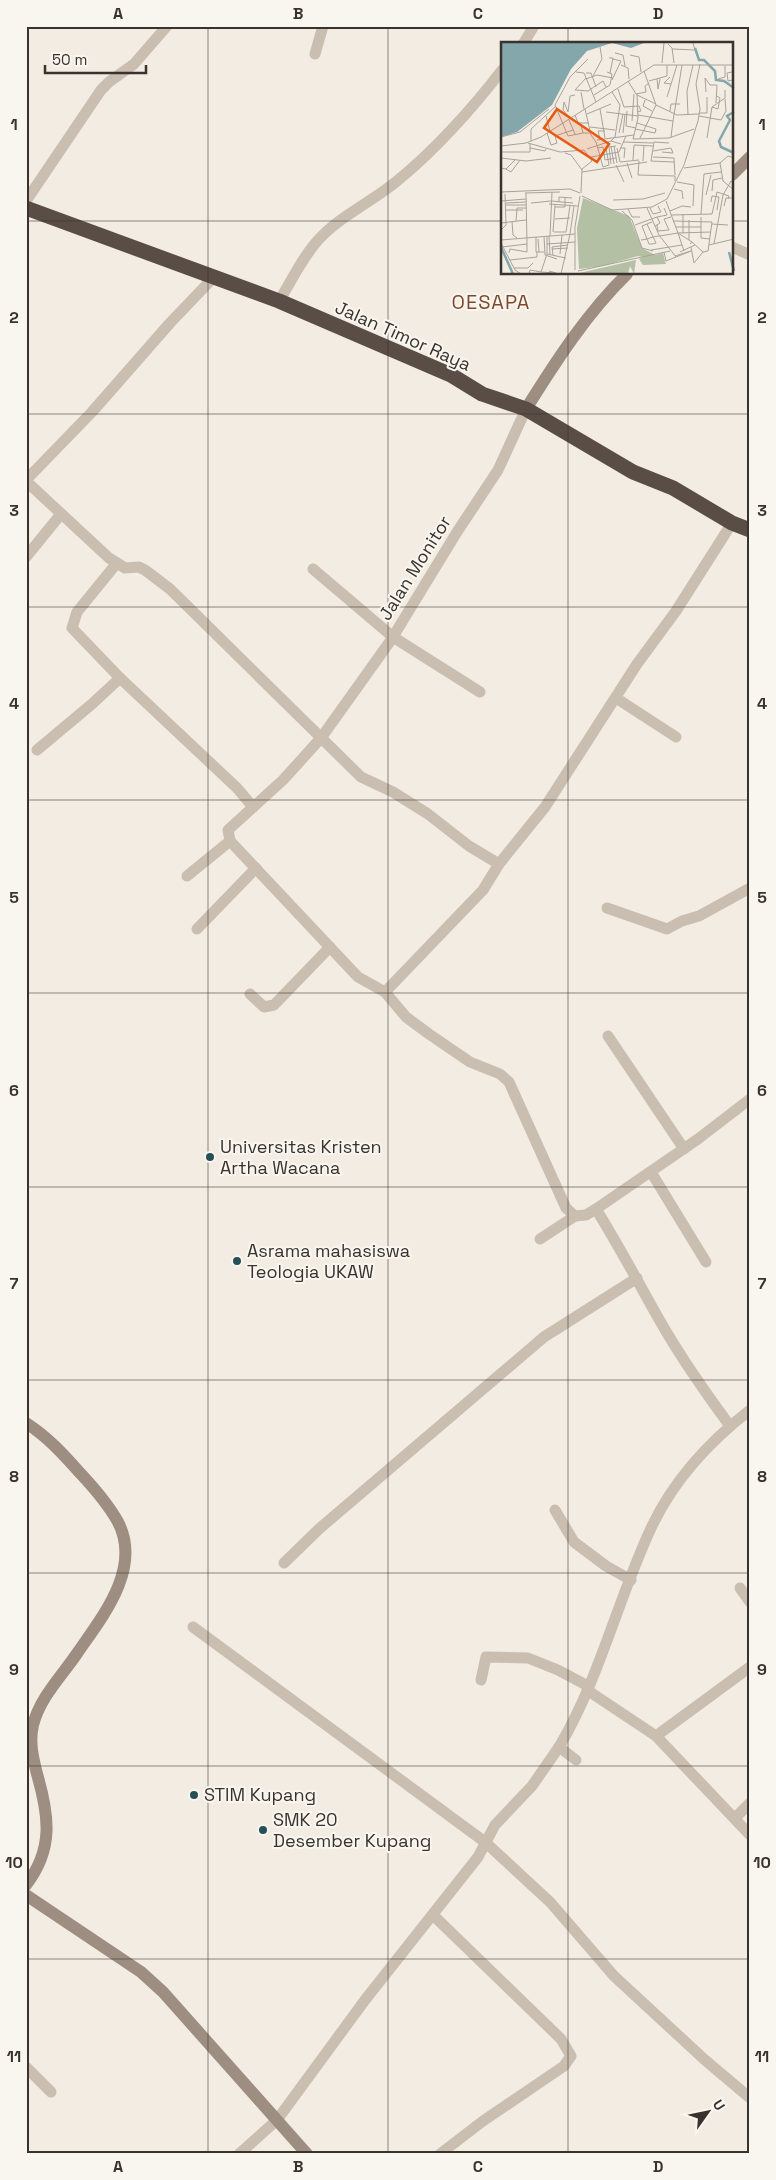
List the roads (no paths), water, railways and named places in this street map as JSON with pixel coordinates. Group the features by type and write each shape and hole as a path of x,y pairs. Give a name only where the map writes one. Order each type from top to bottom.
{"highway":[{"name":"Jalan Timor Raya","path":"26,208 279,301 451,376 482,394 526,409 632,472 673,488 732,523 750,530"}],"street":[{"path":"26,201 101,90 134,64 167,26"},
{"path":"315,54 324,26"},
{"path":"524,42 534,26"},
{"path":"279,301 320,238 408,172 437,144 501,71"},
{"path":"734,173 750,157"},
{"path":"734,248 750,255"},
{"path":"526,409 572,338 626,275"},
{"path":"213,278 170,323 92,412 26,481 101,551 125,568 139,566 170,589 361,777 393,792 428,814 469,846 499,864"},
{"name":"Jalan Monitor","path":"230,841 228,830 283,780 321,738 393,637 457,532 498,470 526,409"},
{"path":"26,557 61,514"},
{"path":"385,992 483,890 499,864 545,807 732,523"},
{"path":"117,563 83,604 72,625 74,631 120,678 237,788 253,808"},
{"path":"313,569 393,637 480,692"},
{"path":"37,750 120,678"},
{"path":"616,698 676,737"},
{"path":"187,876 230,841 358,977 385,992 406,1016 429,1034 470,1062 500,1074 509,1082 566,1208 575,1216"},
{"path":"197,930 256,868"},
{"path":"607,908 667,929 682,921 699,916 750,888"},
{"path":"250,994 264,1008 274,1005 330,947"},
{"path":"608,1036 684,1149"},
{"path":"616,1048 627,1042"},
{"path":"540,1239 575,1216 586,1215 596,1209 684,1149 750,1099"},
{"path":"651,1172 706,1262"},
{"path":"596,1209 693,1374 730,1426"},
{"path":"284,1563 318,1529 544,1337 637,1278"},
{"path":"239,2154 277,2120 365,2000 478,1857 485,1842 501,1818 532,1786 559,1747 569,1731 610,1636 652,1526 680,1480 730,1426 750,1410"},
{"path":"26,1423 59,1448 98,1492 118,1523 124,1544 124,1552 121,1581 110,1604 77,1654 48,1693 33,1725 32,1756 45,1802 48,1824 46,1843 38,1869 26,1885"},
{"path":"554,1510 574,1542 606,1566 631,1580"},
{"path":"740,1588 750,1602"},
{"path":"193,1627 485,1842 550,1902 614,1976 705,2060 750,2098"},
{"path":"481,1680 486,1657 518,1657 543,1664 587,1688 656,1736 750,1835"},
{"path":"656,1736 750,1667"},
{"path":"559,1747 576,1760"},
{"path":"735,1818 750,1803"},
{"path":"26,1895 141,1972 163,1992 307,2154"},
{"path":"433,1915 561,2039 571,2056 564,2066 482,2121 440,2154"},
{"path":"26,2067 52,2092"}],"place":[{"name":"Universitas Kristen Artha Wacana","path":"210,1157"},
{"name":"Asrama mahasiswa Teologia UKAW","path":"237,1261"},
{"name":"STIM Kupang","path":"194,1795"},
{"name":"SMK 20 Desember Kupang","path":"263,1830"}],"district":[{"name":"OESAPA","path":"491,302"}]}
